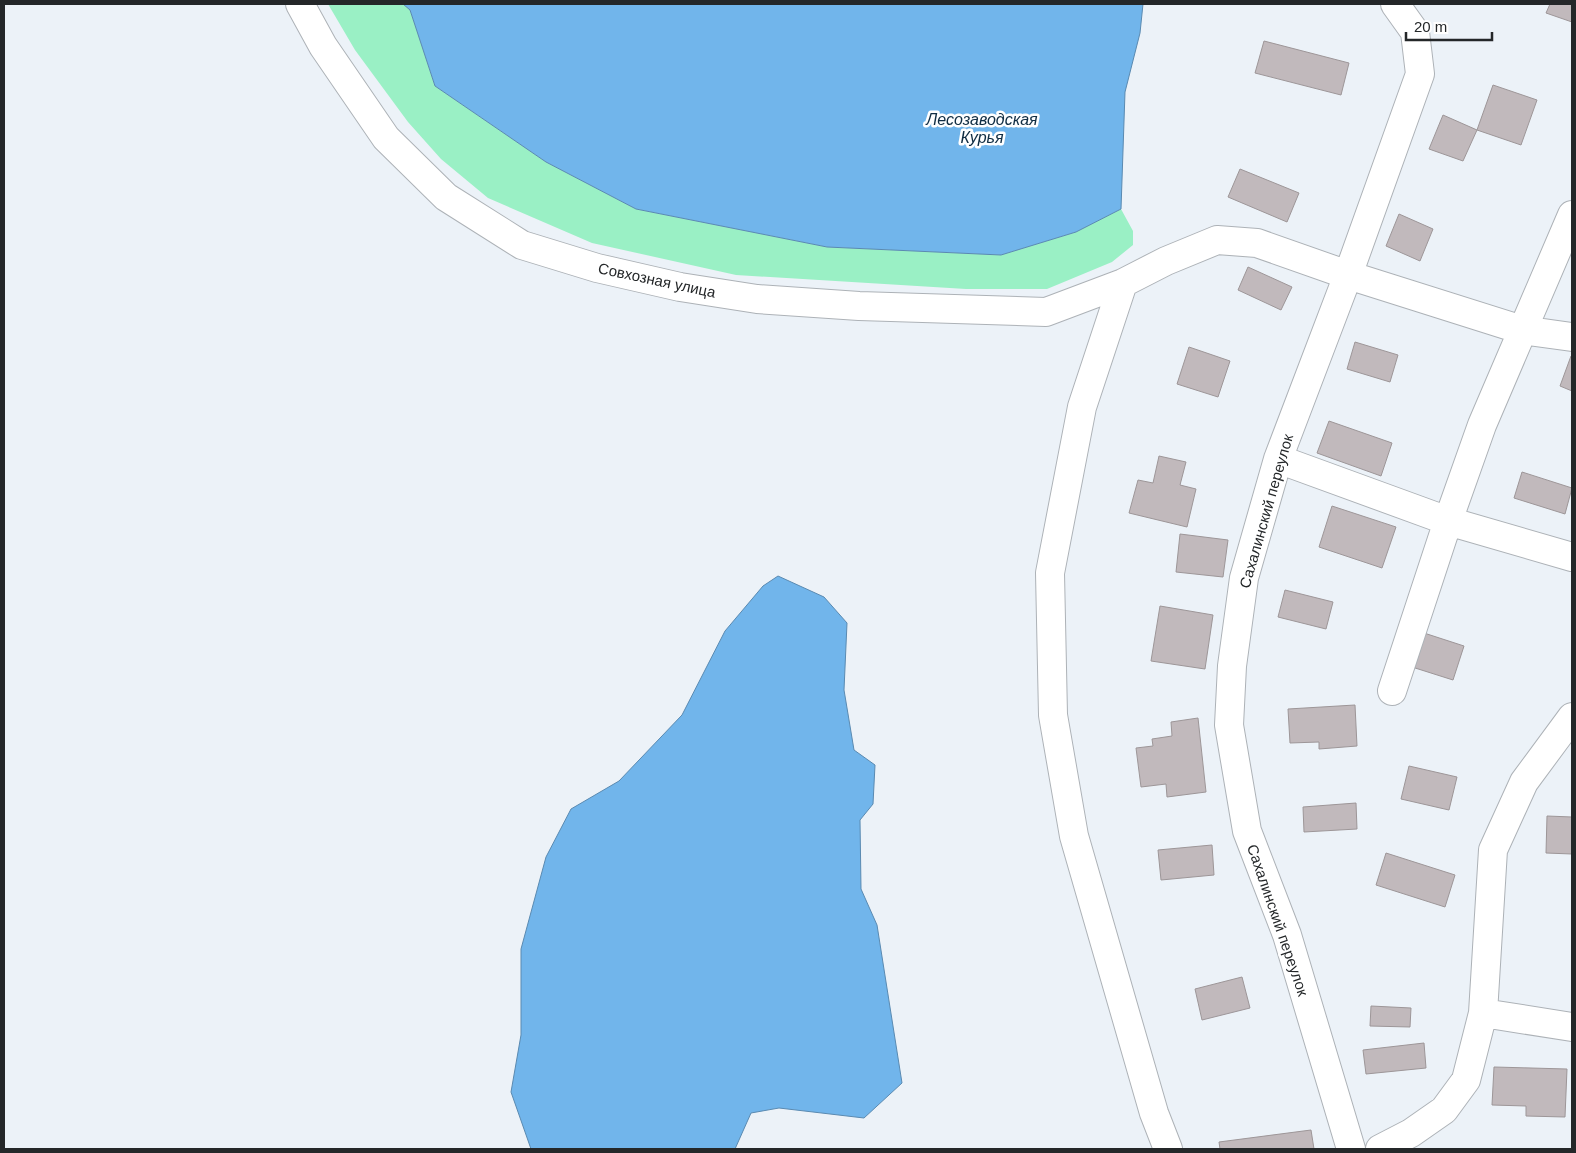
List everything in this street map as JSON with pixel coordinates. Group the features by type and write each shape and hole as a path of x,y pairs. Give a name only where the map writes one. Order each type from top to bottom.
{"street":[{"name":"Совхозная улица","path":"300,4 323,46 386,138 446,197 522,245 597,268 680,288 757,299 859,306 1046,312 1123,283 1166,260 1218,240 1256,243 1348,275 1522,330 1572,337"},
{"name":"Сахалинский переулок","path":"1351,1149 1287,935 1247,831 1229,725 1232,666 1244,578 1278,459 1348,275 1420,74 1415,32 1395,4"},
{"path":"1392,692 1448,521 1482,425 1572,215"},
{"path":"1123,283 1082,407 1050,573 1053,715 1074,836 1154,1113 1168,1149"},
{"path":"1278,459 1448,521 1572,557"},
{"path":"1380,1149 1411,1133 1444,1110 1466,1080 1483,1013 1493,850 1524,782 1572,717"},
{"path":"1483,1013 1572,1027"}],"green space":[{"path":"328,4 403,4 410,10 435,86 546,162 636,209 827,247 1001,255 1076,232 1121,209 1133,231 1133,245 1112,262 1047,289 966,289 736,275 592,243 488,198 441,159 408,122 355,50"}],"water":[{"name":"Лесозаводская Курья","path":"403,4 1143,4 1140,33 1125,92 1121,209 1076,232 1001,255 827,247 636,209 546,162 435,86 410,10"},
{"path":"778,576 824,597 847,623 844,690 854,750 875,765 873,804 860,820 861,889 877,925 902,1083 864,1118 779,1108 751,1113 735,1149 531,1149 511,1092 521,1035 521,949 546,857 571,809 619,781 682,715 725,631 763,586"}],"building":[{"path":"1550,4 1572,4 1572,22 1546,13"},
{"path":"1264,41 1349,63 1341,95 1255,73"},
{"path":"1493,85 1537,100 1521,145 1477,130"},
{"path":"1443,115 1477,130 1463,161 1429,149"},
{"path":"1240,169 1299,193 1287,222 1228,197"},
{"path":"1399,214 1433,229 1420,261 1386,246"},
{"path":"1248,267 1292,287 1281,310 1238,290"},
{"path":"1355,342 1398,355 1390,382 1347,369"},
{"path":"1189,347 1230,361 1218,397 1177,384"},
{"path":"1572,357 1572,391 1560,386"},
{"path":"1329,421 1392,443 1381,476 1317,453"},
{"path":"1159,456 1186,462 1180,485 1196,489 1187,527 1129,513 1138,480 1153,483"},
{"path":"1522,472 1572,488 1565,514 1514,498"},
{"path":"1332,506 1396,527 1382,568 1319,547"},
{"path":"1180,534 1228,540 1223,577 1176,572"},
{"path":"1285,590 1333,602 1326,629 1278,617"},
{"path":"1160,606 1213,615 1205,669 1151,661"},
{"path":"1424,633 1464,646 1453,680 1412,667"},
{"path":"1355,705 1357,746 1319,749 1319,742 1290,743 1288,709"},
{"path":"1198,718 1206,792 1167,797 1166,784 1141,787 1136,748 1153,746 1152,739 1172,736 1171,722"},
{"path":"1409,766 1457,777 1449,810 1401,799"},
{"path":"1356,803 1357,829 1304,832 1303,807"},
{"path":"1547,816 1572,817 1572,854 1546,853"},
{"path":"1212,845 1214,875 1161,880 1158,850"},
{"path":"1386,853 1455,875 1445,907 1376,885"},
{"path":"1242,977 1250,1008 1202,1020 1195,989"},
{"path":"1371,1006 1411,1008 1410,1027 1370,1026"},
{"path":"1424,1043 1426,1068 1366,1074 1363,1050"},
{"path":"1494,1067 1567,1069 1565,1117 1526,1116 1526,1106 1492,1105"},
{"path":"1311,1130 1314,1149 1220,1149 1219,1142"}]}
